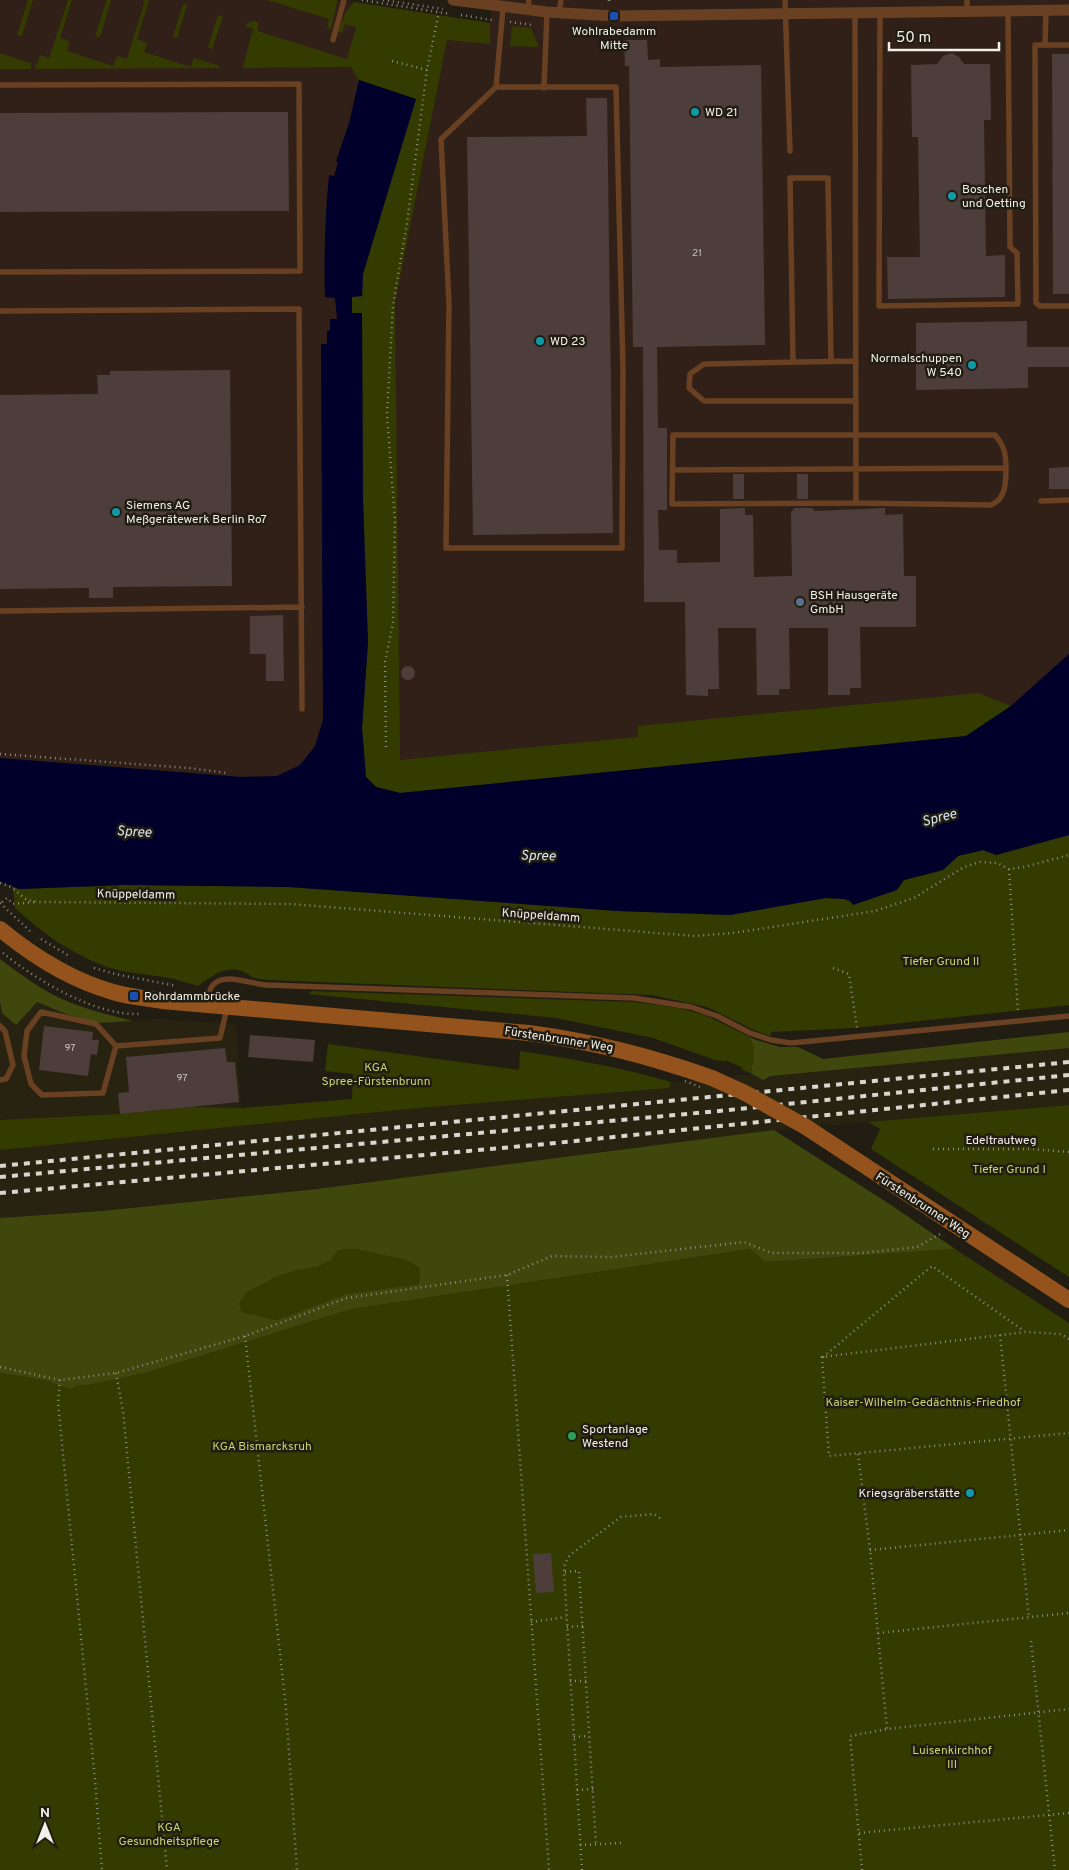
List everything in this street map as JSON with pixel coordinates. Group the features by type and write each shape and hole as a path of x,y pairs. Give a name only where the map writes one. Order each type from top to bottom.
{"main road":[{"name":"Fürstenbrunner Weg","path":"0,929 17,944 57,970 95,986 134,996 205,1005 466,1027 558,1037 633,1052 712,1078 746,1092 806,1127 1069,1300"}],"street":[{"path":"453,0 503,8 528,5 547,12 614,16 1046,12 1069,10"}],"lane":[{"path":"333,40 344,0"},
{"path":"559,13 561,0"},
{"path":"785,0 790,151"},
{"path":"967,0 967,12"},
{"path":"496,87 616,87 623,360 622,548 446,548 449,304 441,139 496,87 503,8"},
{"path":"544,88 547,12"},
{"path":"880,13 879,306 1018,304 1017,253 1010,248 1008,12"},
{"path":"1045,45 1046,12"},
{"path":"854,14 856,503"},
{"path":"1069,45 1035,45 1036,303 1040,306 1069,306"},
{"path":"0,85 299,84 300,271 0,272"},
{"path":"793,362 790,178 828,178 831,362"},
{"path":"0,311 299,309 302,709"},
{"path":"856,361 704,364 690,374 689,388 704,401 856,401"},
{"path":"856,434 995,435 1002,443 1006,452 1006,486 998,503 991,505 856,503 672,504 673,435 856,434"},
{"path":"672,470 1006,468"},
{"path":"1040,501 1069,500"},
{"path":"0,611 302,607"},
{"path":"205,1005 211,986 223,979 231,978 266,985 634,998 691,1007 718,1016 750,1033 771,1040 791,1043 1069,1016"},
{"path":"116,1046 220,1038 228,1006"},
{"path":"41,1012 96,1024 116,1046 103,1094 42,1095 31,1084 24,1056 27,1031 41,1012"},
{"path":"0,1026 5,1031 13,1065 6,1078 0,1080"}],"path":[{"path":"386,747 385,662 393,623 395,521 387,415 393,305 407,223 427,70 439,12"},
{"path":"392,61 427,70"},
{"path":"0,754 189,768 227,773"},
{"name":"Knüppeldamm","path":"0,883 11,887 27,900 40,902 290,904 695,936 875,911 914,898 964,866 980,862 997,863 1009,869 1024,868 1069,855"},
{"path":"1009,869 1018,1021"},
{"path":"2,902 7,898 13,904 40,902"},
{"path":"833,968 845,972 851,978 858,1036"},
{"name":"Edeltrautweg","path":"933,1148 1032,1149 1069,1152"},
{"path":"0,1367 60,1380 116,1373 245,1336 347,1298 507,1275 552,1256 611,1257 744,1242 771,1253 862,1253 918,1247 955,1226"},
{"path":"822,1357 932,1266 1025,1332"},
{"path":"507,1275 549,1870"},
{"path":"822,1357 1025,1332 1061,1334 1069,1339"},
{"path":"1000,1335 1029,1618"},
{"path":"245,1336 286,1708 297,1870"},
{"path":"822,1357 829,1456 1069,1433"},
{"path":"116,1373 123,1411 167,1870"},
{"path":"60,1380 58,1403 102,1870"},
{"path":"858,1454 870,1550 887,1729"},
{"path":"582,1870 564,1563 570,1556 621,1517 654,1514 661,1519"},
{"path":"870,1550 1069,1530"},
{"path":"564,1572 579,1571 596,1844"},
{"path":"878,1633 1069,1614"},
{"path":"531,1622 566,1617"},
{"path":"567,1627 583,1626"},
{"path":"1031,1641 1054,1870"},
{"path":"570,1682 586,1681"},
{"path":"862,1870 850,1736 887,1729 1069,1708"},
{"path":"574,1737 589,1736"},
{"path":"577,1790 593,1789"},
{"path":"859,1833 1069,1812"},
{"path":"580,1845 622,1843"}],"shaded area":[{"path":"0,0 342,0 490,23 493,0 1069,0 1069,654 1011,706 277,776 241,777 0,758"},
{"path":"0,982 99,1023 158,1019 236,1024 241,1108 424,1094 671,1082 1069,1044 1069,1105 774,1130 317,1189 102,1211 0,1218"}],"green space":[{"path":"28,0 33,0 22,36 17,35"},
{"path":"68,0 72,0 60,38 70,41 67,51 113,66 117,56 127,59 145,0 149,0 137,39 147,43 144,52 191,67 194,58 220,66 220,68 35,69 35,64 37,65 40,55 49,58"},
{"path":"107,0 111,0 100,37 95,36"},
{"path":"267,0 337,0 331,29 327,28 329,19"},
{"path":"354,2 490,23 490,44 447,40 395,302 400,760 638,737 638,726 978,693 1011,706 966,736 400,793 376,787 366,777 362,728 368,642 363,500 362,314 352,313 352,297 362,296 363,274 416,99 359,80 351,67 243,68 253,29 245,26 253,21 259,23 257,31 347,59 356,27 345,24 342,33 338,32 345,13"},
{"path":"183,4 187,5 177,38 173,37"},
{"path":"218,15 223,17 212,49 208,47"},
{"path":"512,26 531,28 539,47 510,46"},
{"path":"0,53 31,63 31,69 0,69"},
{"name":"Tiefer Grund II","path":"1069,835 1069,1005 855,1028 771,1032 771,1036 756,1031 707,1007 652,995 268,980 254,978 243,971 236,970 218,973 198,986 168,978 126,972 91,961 46,933 15,908 13,887 0,881 19,889 125,885 289,887 618,911 730,915 826,898 851,901 904,880 943,870 958,856 983,850 996,855"},
{"path":"0,959 38,986 62,999 88,1009 133,1021 99,1023 66,1014 37,1002 16,1025 2,1013 0,1001"},
{"path":"312,991 634,1002 679,1008 705,1015 748,1036 753,1045 754,1058 751,1073 725,1060 724,1062 718,1061 653,1038 556,1018 308,994"},
{"path":"1069,1032 1069,1048 770,1076 763,1080 751,1073 754,1049 748,1036 780,1047 798,1047 823,1059"},
{"name":"KGA Spree-Fürstenbrunn","path":"328,1044 519,1070 520,1051 577,1060 671,1082 669,1088 417,1108 0,1150 0,1120 120,1114 190,1107 242,1108 352,1099 353,1074 325,1071"},
{"name":"Tiefer Grund I","path":"1069,1105 1069,1277 871,1149 880,1129 868,1122"},
{"path":"774,1130 891,1205 955,1249 765,1262 751,1249 352,1309 149,1372 89,1385 78,1385 71,1389 49,1381 0,1373 0,1218 102,1211 317,1189","holes":["356,1249 406,1260 420,1268 419,1284 346,1294 277,1320 242,1312 239,1304 247,1292 278,1276 317,1267 331,1260 338,1250"]},
{"path":"356,1249 406,1260 420,1268 419,1284 346,1294 277,1320 242,1312 239,1304 247,1292 278,1276 317,1267 330,1260 338,1250"},
{"path":"752,1249 765,1262 955,1249 1069,1323 1069,1870 0,1870 0,1373 49,1381 71,1389 78,1385 89,1385 149,1372 352,1309"}],"water":[{"name":"Spree","path":"359,80 416,99 363,274 362,296 352,297 352,313 362,313 363,500 368,642 362,728 366,777 376,787 400,793 966,736 1011,706 1069,654 1069,835 996,855 983,850 958,856 943,870 904,880 897,890 853,905 850,901 844,899 826,898 730,915 618,911 289,887 125,885 19,889 0,881 0,758 241,777 277,776 300,765 315,746 323,720 321,344 327,344 327,331 330,330 330,319 337,319 335,298 325,297 325,251 329,175 334,176 338,162 336,161 349,123"}],"building":[{"path":"624,40 647,40 648,60 660,59 660,67 761,65 765,345 657,347 658,428 667,428 667,510 658,510 659,550 677,550 677,563 720,562 720,509 745,508 745,515 753,515 754,577 792,576 791,512 795,508 809,508 814,509 814,511 885,508 885,515 903,514 904,576 916,576 916,627 860,627 861,688 850,688 850,695 828,695 828,628 789,628 790,689 779,689 779,695 757,695 756,628 718,628 719,689 708,689 708,696 686,695 685,602 644,602 643,347 633,347 629,66 625,66"},
{"name":"Boschen und Oetting","path":"952,53 959,57 964,64 990,64 991,120 984,120 986,256 1005,255 1005,297 888,299 887,257 920,257 918,137 912,137 911,65 937,64 943,56"},
{"path":"1052,54 1069,54 1069,294 1053,294"},
{"name":"WD 23","path":"586,98 607,98 613,533 473,535 467,137 587,136"},
{"path":"288,112 289,211 0,212 0,113"},
{"name":"Normalschuppen W 540","path":"1027,321 1027,347 1069,347 1069,367 1028,367 1028,388 916,390 916,323"},
{"name":"Siemens AG Meßgerätewerk Berlin Ro7","path":"230,370 232,586 113,587 113,598 89,598 89,588 0,589 0,395 98,394 97,375 110,375 110,371"},
{"path":"1069,467 1069,489 1049,489 1049,468"},
{"path":"733,474 744,474 744,499 733,499"},
{"path":"797,474 808,474 808,499 797,499"},
{"path":"283,615 284,681 266,681 266,654 250,654 250,616"},
{"path":"405,666 411,666 415,673 411,680 405,680 401,676 401,670"},
{"path":"44,1026 93,1032 92,1040 99,1040 97,1055 91,1054 88,1076 39,1070"},
{"path":"250,1035 315,1040 313,1062 248,1057"},
{"path":"225,1048 227,1062 235,1062 239,1102 120,1114 118,1093 129,1092 126,1057"},
{"path":"551,1553 554,1592 536,1593 533,1554"}],"railway":[{"path":"0,1166 1069,1062"},
{"path":"0,1177 719,1111 1069,1075"},
{"path":"0,1193 546,1144 1069,1090"}],"place":[{"name":"Wohlrabedamm Mitte","path":"614,16"},
{"name":"WD 21","path":"695,112"},
{"name":"Boschen und Oetting","path":"952,196"},
{"name":"WD 23","path":"540,341"},
{"name":"Normalschuppen W 540","path":"972,365"},
{"name":"Siemens AG Meßgerätewerk Berlin Ro7","path":"116,512"},
{"name":"BSH Hausgeräte GmbH","path":"800,602"},
{"name":"Rohrdammbrücke","path":"134,996"},
{"name":"Sportanlage Westend","path":"572,1436"},
{"name":"Kriegsgräberstätte","path":"970,1493"}],"park label":[{"name":"Kaiser-Wilhelm-Gedächtnis-Friedhof","path":"923,1402"},
{"name":"KGA Bismarcksruh","path":"262,1446"},
{"name":"Luisenkirchhof III","path":"952,1757"},
{"name":"KGA Gesundheitspflege","path":"169,1834"}]}
